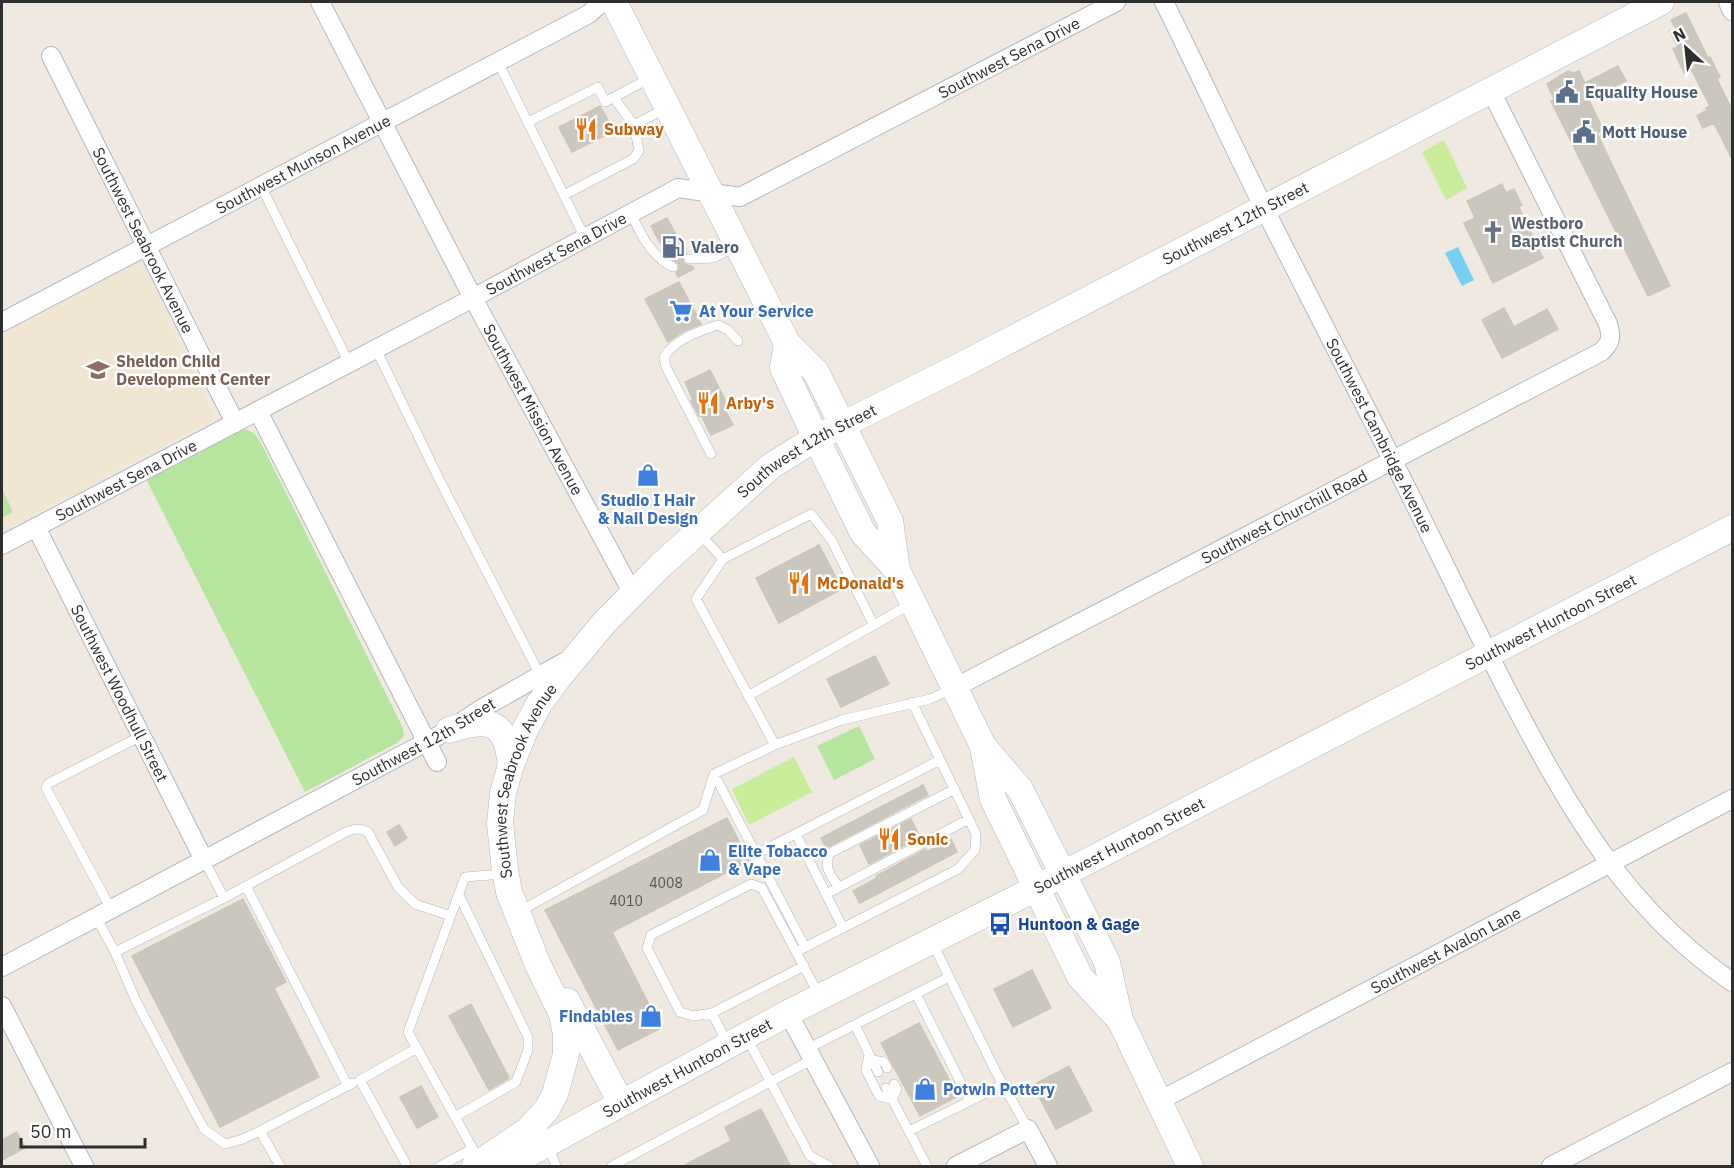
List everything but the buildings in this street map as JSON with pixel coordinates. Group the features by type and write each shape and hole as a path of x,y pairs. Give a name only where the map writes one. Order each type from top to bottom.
{"main road":[{"path":"614,2 787,343 816,372 842,424 890,521 897,570"},
{"name":"Southwest 12th Street","path":"582,649 660,566 698,531 771,466 816,438 960,366 1661,2"},
{"path":"787,343 783,368 816,438 863,533 897,570 983,746 1020,789 1107,962 1120,1020 1190,1167"},
{"name":"Southwest Huntoon Street","path":"506,1167 552,1156 621,1103 788,1013 1732,528"},
{"name":"Southwest Seabrook Avenue","path":"477,1161 528,1130 547,1109 555,1094 566,1054 566,1034 562,1014 538,964 509,892 500,823 503,793 525,730 540,704 582,649"},
{"path":"438,736 469,723 495,726 507,741 511,765"},
{"path":"983,746 993,799 1080,977 1120,1020"},
{"name":"Southwest Seabrook Avenue","path":"520,918 545,960 621,1103"}],"street":[{"name":"Southwest Mission Avenue","path":"321,2 473,298 633,594"},
{"name":"Southwest Munson Avenue","path":"2,322 589,14 602,2"},
{"name":"Southwest Sena Drive","path":"2,545 678,188 740,197 1116,2"},
{"name":"Southwest Cambridge Avenue","path":"1164,2 1264,208 1393,460 1488,654 1575,813 1609,864 1662,925 1732,982"},
{"path":"1728,2 1732,11"},
{"name":"Southwest Seabrook Avenue","path":"51,56 235,423"},
{"name":"Southwest Churchill Road","path":"954,688 1601,352 1611,341 1608,324 1491,91"},
{"path":"258,411 438,736 437,762"},
{"name":"Southwest Woodhull Street","path":"36,527 204,860"},
{"name":"Southwest 12th Street","path":"2,967 438,736 481,709 541,677 582,649"},
{"name":"Southwest Avalon Lane","path":"1158,1101 1732,799"},
{"path":"2,1006 84,1167"},
{"path":"788,1013 869,1166"},
{"path":"1551,1167 1732,1072"},
{"path":"956,1167 1028,1129 1048,1167"}],"lane":[{"path":"498,62 585,238"},
{"path":"528,122 598,87 605,102 652,77"},
{"path":"564,195 633,159 639,151 634,125 614,98"},
{"path":"634,125 667,108"},
{"path":"261,186 349,363"},
{"path":"631,213 641,234 658,257 673,267"},
{"path":"689,260 713,258 738,246"},
{"path":"711,453 666,367 664,357 670,348 707,328 718,325 728,330 738,341"},
{"path":"376,349 439,479 541,677"},
{"path":"775,745 696,599 723,559 811,514 832,541 873,624"},
{"path":"698,531 723,559"},
{"path":"748,696 914,603"},
{"path":"520,918 703,810 714,774 775,745 842,720 930,699 954,688"},
{"path":"796,952 958,869 975,850 976,834 912,702"},
{"path":"141,736 49,783 46,788 104,913 115,952 137,1003 204,1129 225,1144 243,1139 360,1080 417,1048"},
{"path":"756,854 940,760"},
{"path":"714,774 805,947"},
{"path":"839,887 827,867 830,853 954,789"},
{"path":"826,894 969,819"},
{"path":"115,952 225,898 356,828 368,832 398,887 415,904 451,916"},
{"path":"796,834 843,928"},
{"path":"204,860 225,898"},
{"path":"440,1167 477,1161 408,1032 465,877 506,873"},
{"path":"804,966 712,1013 693,1016 680,1012 646,948 651,935 751,884 762,888 804,966 820,998"},
{"path":"246,886 348,1086"},
{"path":"455,1117 516,1082 528,1050 528,1037 459,895"},
{"path":"931,941 1028,1129"},
{"path":"612,1167 770,1082 855,1025 949,977"},
{"path":"916,994 970,1101"},
{"path":"712,1013 770,1082 810,1156 830,1167"},
{"path":"855,1025 871,1057 882,1070"},
{"path":"871,1057 866,1070 879,1096 892,1099"},
{"path":"360,1080 405,1166"},
{"path":"909,1131 1003,1084"},
{"path":"890,1086 892,1099 927,1167"},
{"path":"260,1131 280,1167"}],"shaded area":[{"name":"Sheldon Child Development Center","path":"130,262 139,262 146,269 213,411 213,416 208,423 2,532 2,330"}],"green space":[{"path":"1444,140 1467,188 1446,200 1422,152"},
{"path":"241,429 254,434 262,445 403,728 404,736 397,743 305,792 146,479"},
{"path":"2,489 13,512 2,518"},
{"path":"859,726 875,759 834,780 817,746"},
{"path":"794,757 812,792 749,825 732,789"}],"water":[{"path":"1458,247 1474,280 1462,286 1445,253"}],"place":[{"name":"Equality House","path":"1567,92"},
{"name":"Subway","path":"586,129"},
{"name":"Mott House","path":"1584,132"},
{"name":"Westboro Baptist Church","path":"1493,232"},
{"name":"Valero","path":"673,247"},
{"name":"At Your Service","path":"681,311"},
{"name":"Sheldon Child Development Center","path":"98,370"},
{"name":"Arby's","path":"708,403"},
{"name":"Studio I Hair & Nail Design","path":"648,475"},
{"name":"McDonald's","path":"799,583"},
{"name":"Sonic","path":"889,839"},
{"name":"Elite Tobacco & Vape","path":"710,860"},
{"name":"Huntoon & Gage","path":"1000,924"},
{"name":"Findables","path":"651,1016"},
{"name":"Potwin Pottery","path":"925,1089"}]}
